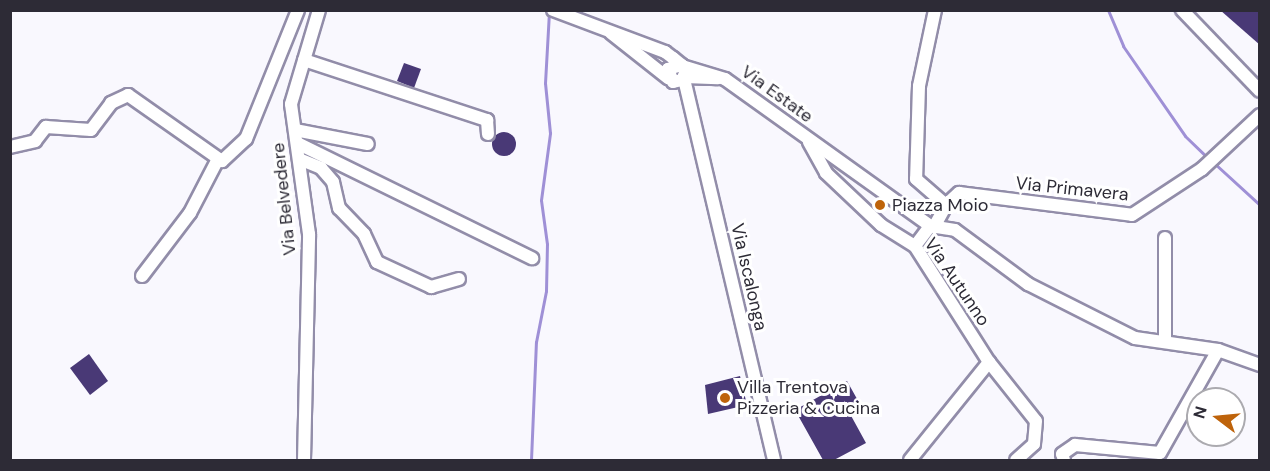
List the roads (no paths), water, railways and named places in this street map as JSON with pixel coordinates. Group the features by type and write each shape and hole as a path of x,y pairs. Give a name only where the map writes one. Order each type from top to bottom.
{"street":[{"path":"142,276 190,213 217,161 246,139 298,10"},
{"name":"Via Belvedere","path":"304,460 309,234 291,104 319,10"},
{"name":"Via Estate","path":"552,10 640,40 679,74"},
{"path":"915,246 946,205 916,179 919,86 935,10"},
{"path":"1182,10 1260,91"},
{"name":"Via Estate","path":"605,29 679,74 725,79 932,226"},
{"path":"304,60 487,120 488,134"},
{"name":"Via Iscalonga","path":"679,74 690,102 774,460"},
{"path":"10,147 35,141 46,127 91,130 111,103 128,95 217,161"},
{"name":"Via Primavera","path":"946,205 959,194 1132,215 1205,167 1260,115"},
{"path":"295,130 368,144"},
{"name":"Via Autunno","path":"807,138 826,172 881,225 915,246 989,362 1036,421 1034,444 1016,460"},
{"path":"297,143 532,258"},
{"path":"299,159 321,168 333,182 339,208 364,234 377,262 431,287 459,279"},
{"path":"932,226 956,230 1028,284 1135,338 1218,350 1260,365"},
{"path":"1165,238 1166,342"},
{"path":"1064,460 1062,454 1075,445 1160,453 1218,350"},
{"path":"910,460 989,362"}],"waterway":[{"path":"1108,10 1123,46 1185,136 1209,159"},
{"path":"531,460 536,342 546,291 547,244 541,200 550,133 545,83 549,12"},
{"path":"1214,163 1260,205"}],"place":[{"name":"Piazza Moio","path":"880,205"},
{"name":"Villa Trentova Pizzeria & Cucina","path":"725,398"}]}
